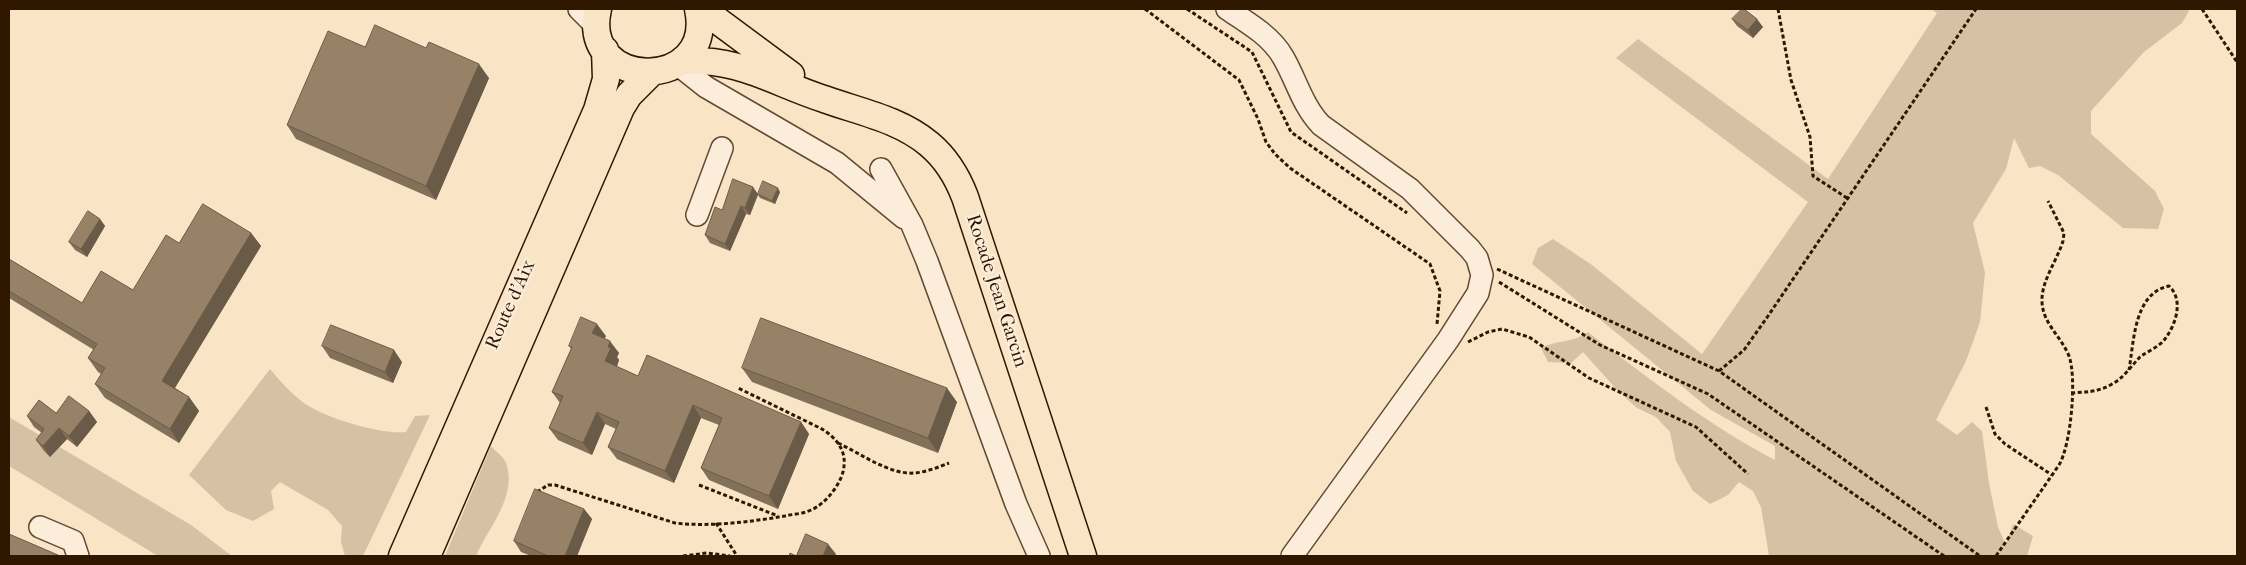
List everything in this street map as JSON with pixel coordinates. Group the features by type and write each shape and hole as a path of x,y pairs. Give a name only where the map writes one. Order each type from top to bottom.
{"main road":[{"path":"680,62 696,41 700,29 698,9"},
{"name":"Rocade Jean Garcin","path":"702,9 824,99"},
{"path":"600,29 614,60 625,68 651,73"},
{"name":"Route d'Aix","path":"402,556 597,110 606,79 600,29"},
{"name":"Rocade Jean Garcin","path":"651,73 668,69 680,62 710,60 748,68 824,99 868,113 912,132 929,144 948,162 957,178 1083,556"},
{"name":"Route d'Aix","path":"427,556 621,108 629,95 651,73"}],"street":[{"path":"579,9 600,29"},
{"path":"1227,9 1273,43 1283,56 1312,116 1321,125 1389,172 1410,189 1470,249 1482,272 1478,293 1434,359 1292,556"},
{"path":"680,62 706,87 837,163 912,225"},
{"path":"697,215 722,148"},
{"path":"881,169 912,225 1016,504 1038,556"},
{"path":"40,527 73,541 78,556"}],"path":[{"path":"1145,9 1239,80 1266,142 1275,154 1290,168 1430,264 1440,291 1434,359"},
{"path":"1778,9 1791,80 1810,137 1813,176 1847,198"},
{"path":"1719,371 1744,350 1976,9"},
{"path":"2202,9 2237,62"},
{"path":"1996,556 2052,475 2066,449 2072,379 2068,356 2043,312 2042,289 2063,241 2064,233 2048,201"},
{"path":"1482,272 1505,271 1580,308 1719,371 1980,556"},
{"path":"1482,272 1507,285 1600,345 1708,394 1944,556"},
{"path":"2071,393 2096,391 2113,384 2129,370 2140,358 2165,340 2176,319 2177,301 2174,291 2169,286 2152,294 2143,305 2129,370"},
{"path":"1464,344 1488,332 1502,330 1529,337 1588,378 1696,427 1748,474"},
{"path":"738,388 822,429 837,442 893,469 915,473 950,463"},
{"path":"1986,407 1995,434 2006,444 2052,475"},
{"path":"534,500 538,491 548,485 555,485 675,523 694,525 779,517 809,511 820,505 838,484 844,468 845,456 837,442"},
{"path":"699,485 779,517"},
{"path":"716,523 737,556"},
{"path":"682,556 707,553 730,556"}],"shaded area":[{"path":"1931,9 2190,9 2182,23 2144,52 2091,111 2091,134 2155,191 2164,209 2158,229 2123,228 2058,175 2040,166 2029,168 2014,138 2006,169 1973,223 1985,273 1980,322 1966,361 1936,420 1957,435 1972,422 1982,431 1989,483 1998,527 2006,545 2013,524 2033,536 2027,556 1769,556 1761,507 1753,491 1739,482 1728,495 1710,504 1693,491 1676,461 1670,432 1656,417 1637,408 1618,391 1583,352 1571,363 1548,362 1541,348 1582,336 1588,332 1702,416 1775,460 1775,446 1711,410 1532,264 1538,248 1553,239 1592,265 1702,354 1808,202 1616,58 1638,39 1828,179 1937,13"},
{"path":"270,369 300,400 321,413 351,424 382,431 406,432 415,416 430,415 363,556 345,556 341,542 342,526 328,510 280,482 271,491 274,509 253,521 226,510 189,475"},
{"path":"9,417 191,525 232,556 158,556 9,466"},
{"path":"491,446 506,463 509,475 505,500 476,556 445,556"}],"building":[{"path":"1742,9 1757,19 1748,30 1732,19"},
{"path":"375,25 426,48 429,42 479,64 426,186 287,125 328,31 365,47"},
{"path":"733,179 753,187 745,208 741,206 725,244 705,235 715,207 722,210"},
{"path":"763,181 778,188 772,201 758,194"},
{"path":"203,204 251,233 162,381 189,397 170,429 95,384 105,368 88,358 97,344 9,291 9,259 82,303 101,271 133,290 166,235 179,243"},
{"path":"88,211 100,219 81,249 69,242"},
{"path":"581,317 597,324 592,333 610,341 608,347 611,348 605,361 638,376 647,355 801,422 769,496 701,468 722,418 693,405 665,471 608,447 619,422 597,412 583,443 549,428 563,396 552,392 572,347 569,346"},
{"path":"761,318 947,388 928,438 742,368"},
{"path":"331,325 394,350 385,372 322,346"},
{"path":"69,396 89,411 69,436 59,428 43,446 36,440 44,429 27,416 39,400 56,413"},
{"path":"535,489 584,509 565,556 548,556 514,541"},
{"path":"9,534 58,555 9,556"},
{"path":"806,534 828,544 823,556 796,556"}]}
